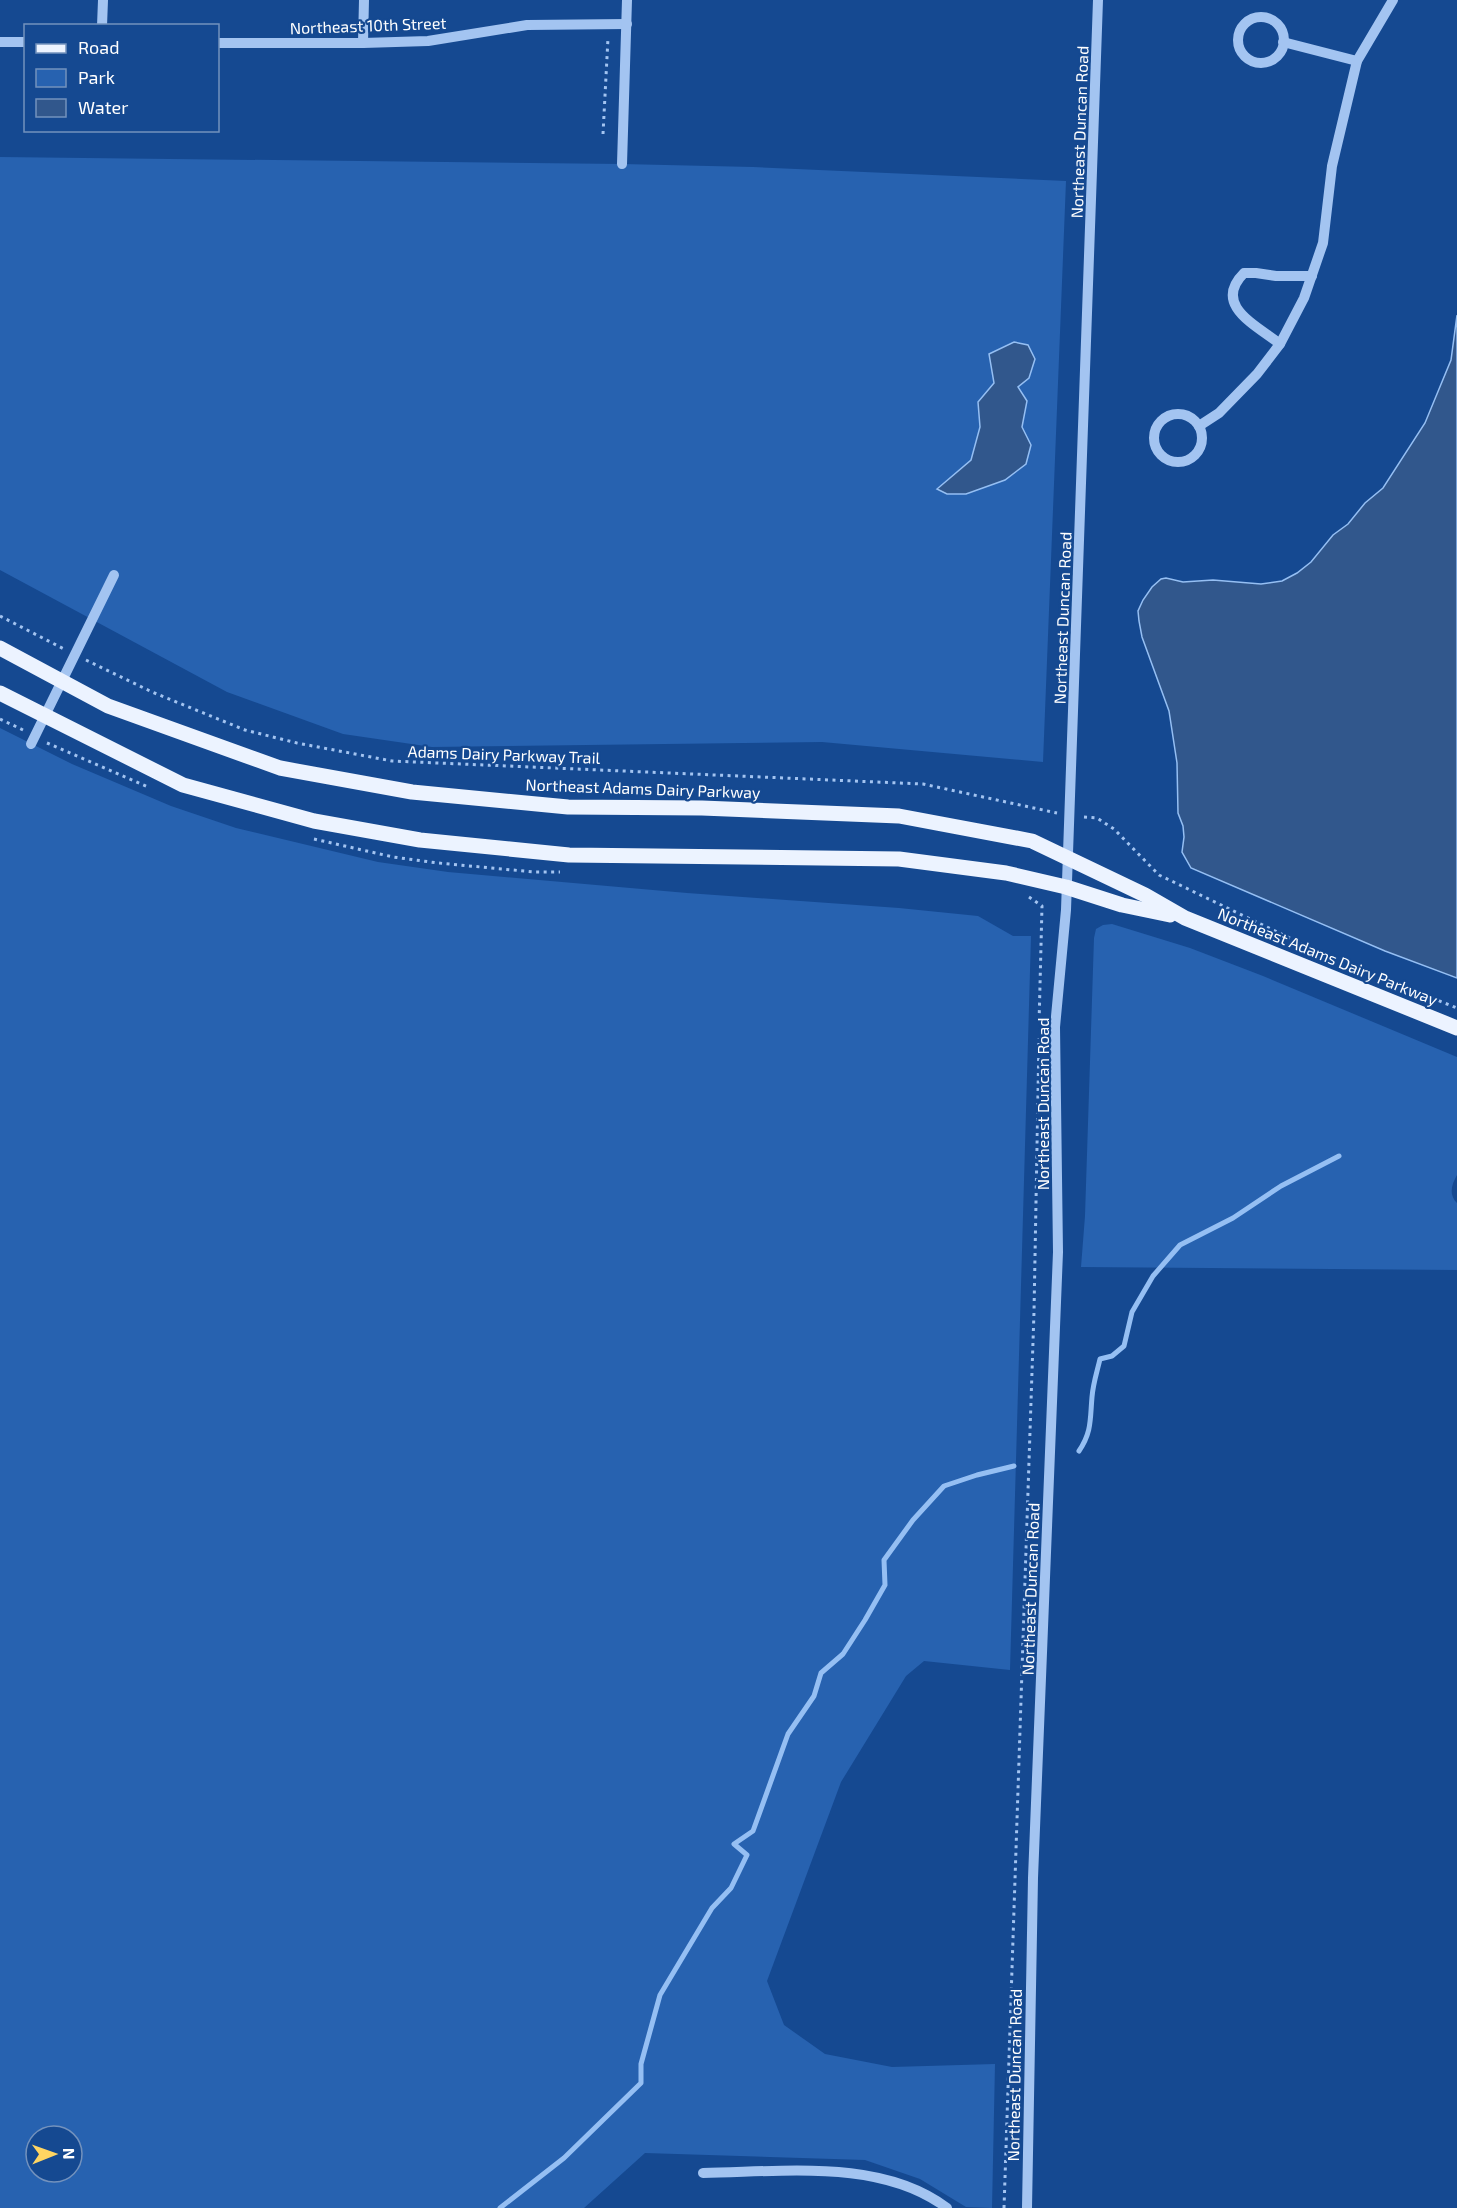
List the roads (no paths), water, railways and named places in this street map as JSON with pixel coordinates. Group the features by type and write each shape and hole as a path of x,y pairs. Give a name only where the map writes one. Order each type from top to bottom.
{"main road":[{"name":"Northeast Adams Dairy Parkway","path":"0,648 108,706 280,768 412,792 568,807 702,808 899,816 1032,842 1145,895 1185,918 1457,1028"},
{"name":"Northeast Adams Dairy Parkway","path":"0,693 183,784 314,821 420,840 569,855 899,860 1006,873 1066,887 1122,905 1185,918"}],"street":[{"path":"102,24 103,0"},
{"path":"363,43 364,0"},
{"path":"622,164 627,0"},
{"name":"Northeast Duncan Road","path":"1026,2208 1033,1878 1058,1252 1055,1027 1066,887 1098,0"},
{"path":"1199,426 1219,413 1257,374 1280,344 1304,298 1323,243 1332,166 1357,61 1393,0"},
{"path":"1262,16 1269,18 1281,28 1284,35 1283,42 1278,56 1264,63 1257,63 1243,56 1238,41 1239,33 1247,21 1262,16"},
{"name":"Northeast 10th Street","path":"219,43 428,41 527,25 627,24"},
{"path":"0,42 24,42"},
{"path":"1283,42 1357,61"},
{"path":"1280,344 1236,310 1231,296 1236,280 1244,273 1312,276"},
{"path":"1172,415 1187,416 1199,426 1202,441 1195,455 1188,460 1173,461 1165,458 1159,452 1154,438 1156,430 1165,418 1172,415"},
{"path":"31,744 114,575"},
{"path":"703,2173 813,2171 861,2174 889,2179 937,2200 947,2208"}],"water":[{"path":"1457,315 1457,978 1385,951 1191,868 1182,852 1183,826 1178,813 1177,763 1169,711 1142,637 1138,611 1152,587 1161,579 1183,582 1213,580 1261,584 1282,581 1311,562 1333,535 1348,524 1365,503 1383,488 1425,423 1451,360"},
{"path":"1014,342 1028,345 1035,359 1029,378 1018,387 1027,401 1022,427 1031,445 1026,464 1005,480 966,494 947,494 937,489 971,460 980,427 978,402 994,383 989,354"}],"waterway":[{"path":"1079,1451 1088,1431 1093,1387 1100,1359 1112,1356 1124,1346 1132,1312 1153,1276 1180,1245 1233,1218 1281,1186 1339,1156"},
{"path":"500,2208 564,2158 641,2083 641,2064 660,1995 712,1908 731,1888 747,1855 734,1844 753,1831 788,1734 814,1696 821,1673 843,1654 885,1585 884,1560 913,1520 944,1486 1014,1466"}]}
